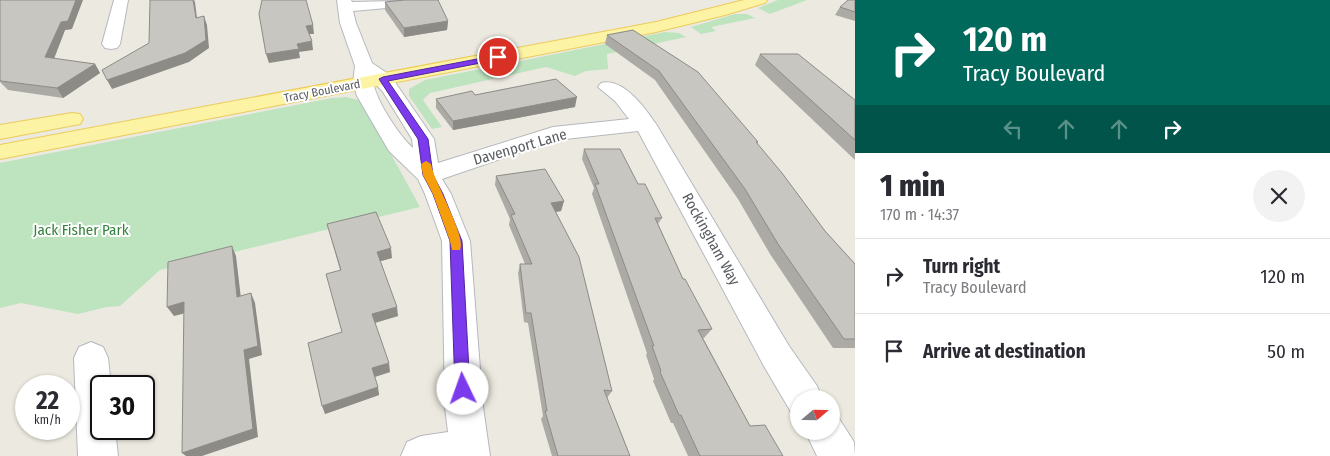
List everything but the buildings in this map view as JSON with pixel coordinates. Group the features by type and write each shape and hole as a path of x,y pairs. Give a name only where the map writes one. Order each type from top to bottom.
{"main road":[{"name":"Tracy Boulevard","path":"0,152 370,76 707,0"},
{"name":"Tracy Boulevard","path":"235,89 370,76 656,27 760,0"},
{"path":"0,132 91,115"}],"street":[{"path":"111,44 122,0"},
{"path":"421,456 469,452 464,407 456,241 438,194 428,175 397,146 368,96 370,76 354,43 344,4 431,0"},
{"name":"Rockingham Way","path":"608,87 622,97 645,124 798,390"},
{"name":"Davenport Lane","path":"428,175 553,134 605,126 645,124"},
{"path":"91,358 98,456"},
{"path":"830,440 840,456"}],"green space":[{"path":"778,0 807,0 770,14 758,8"},
{"path":"735,14 747,14 755,18 711,27 716,31 701,34 691,27"},
{"path":"665,32 679,33 686,37 607,54 608,69 586,71 575,76 546,67 430,93 423,100 442,127 432,129 409,96 409,89 425,80"},
{"name":"Jack Fisher Park","path":"346,97 358,100 364,105 420,207 160,270 120,306 78,314 21,303 0,308 0,163 332,98"}],"slow traffic":[{"path":"426,164 428,175 438,194 456,241 456,247"}],"route":[{"path":"463,389 456,241 438,194 428,175 423,139 383,79 498,57"}]}
